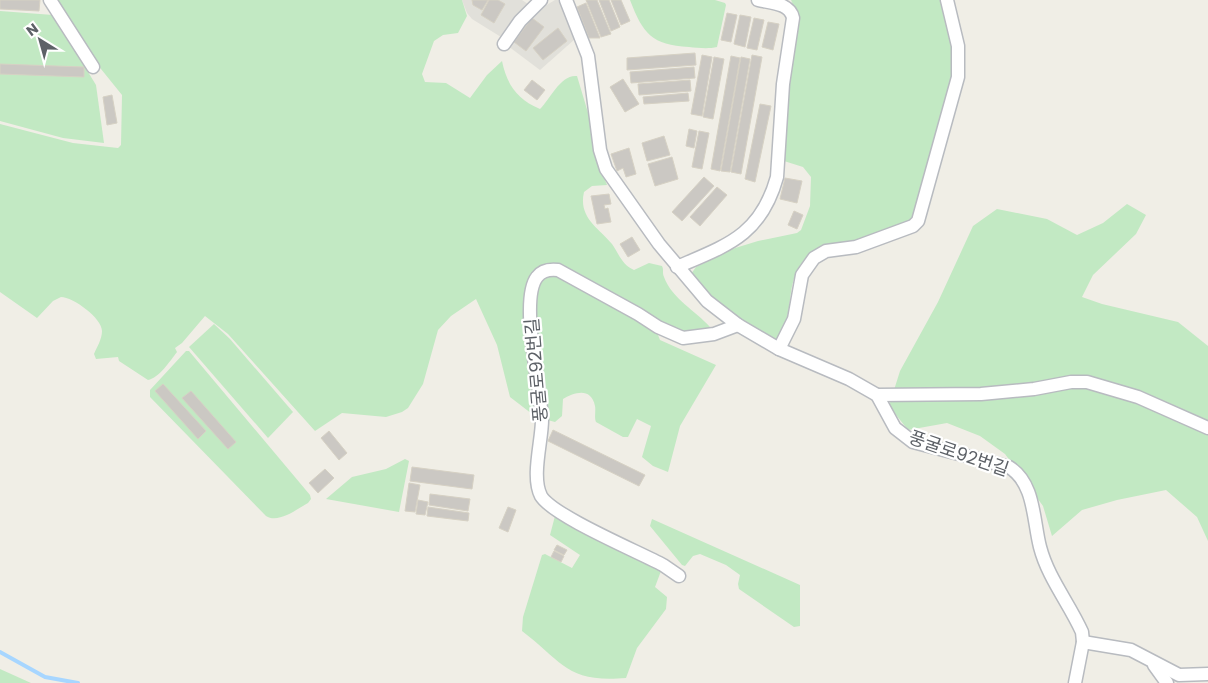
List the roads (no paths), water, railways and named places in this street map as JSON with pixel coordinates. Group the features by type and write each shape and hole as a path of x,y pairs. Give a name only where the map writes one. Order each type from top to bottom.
{"lane":[{"path":"50,0 93,67"},
{"path":"504,44 520,21 541,0"},
{"path":"566,0 588,56 600,150 606,169 677,267 707,301 738,325 779,349 849,379 877,395 990,393 1071,382 1087,382 1138,397 1208,428"},
{"path":"677,267 718,250 749,228 759,218 777,177 783,84 793,18 792,11 787,7 758,0"},
{"path":"779,349 794,319 798,286 802,275 814,258 826,250 861,245 913,226 918,221 958,77 958,46 947,0"},
{"name":"풍굴로92번길","path":"679,576 558,510 542,496 538,484 541,406 530,328 532,288 536,278 542,272 550,269 558,270 658,327 683,338 714,334 738,325"},
{"name":"풍굴로92번길","path":"877,395 895,428 913,442 1009,467 1021,476 1030,498 1045,563 1082,632 1083,642 1075,683"},
{"path":"1083,642 1131,650 1179,675 1208,674"},
{"path":"1152,662 1166,683"}],"waterway":[{"path":"0,652 45,677 78,683"}]}
